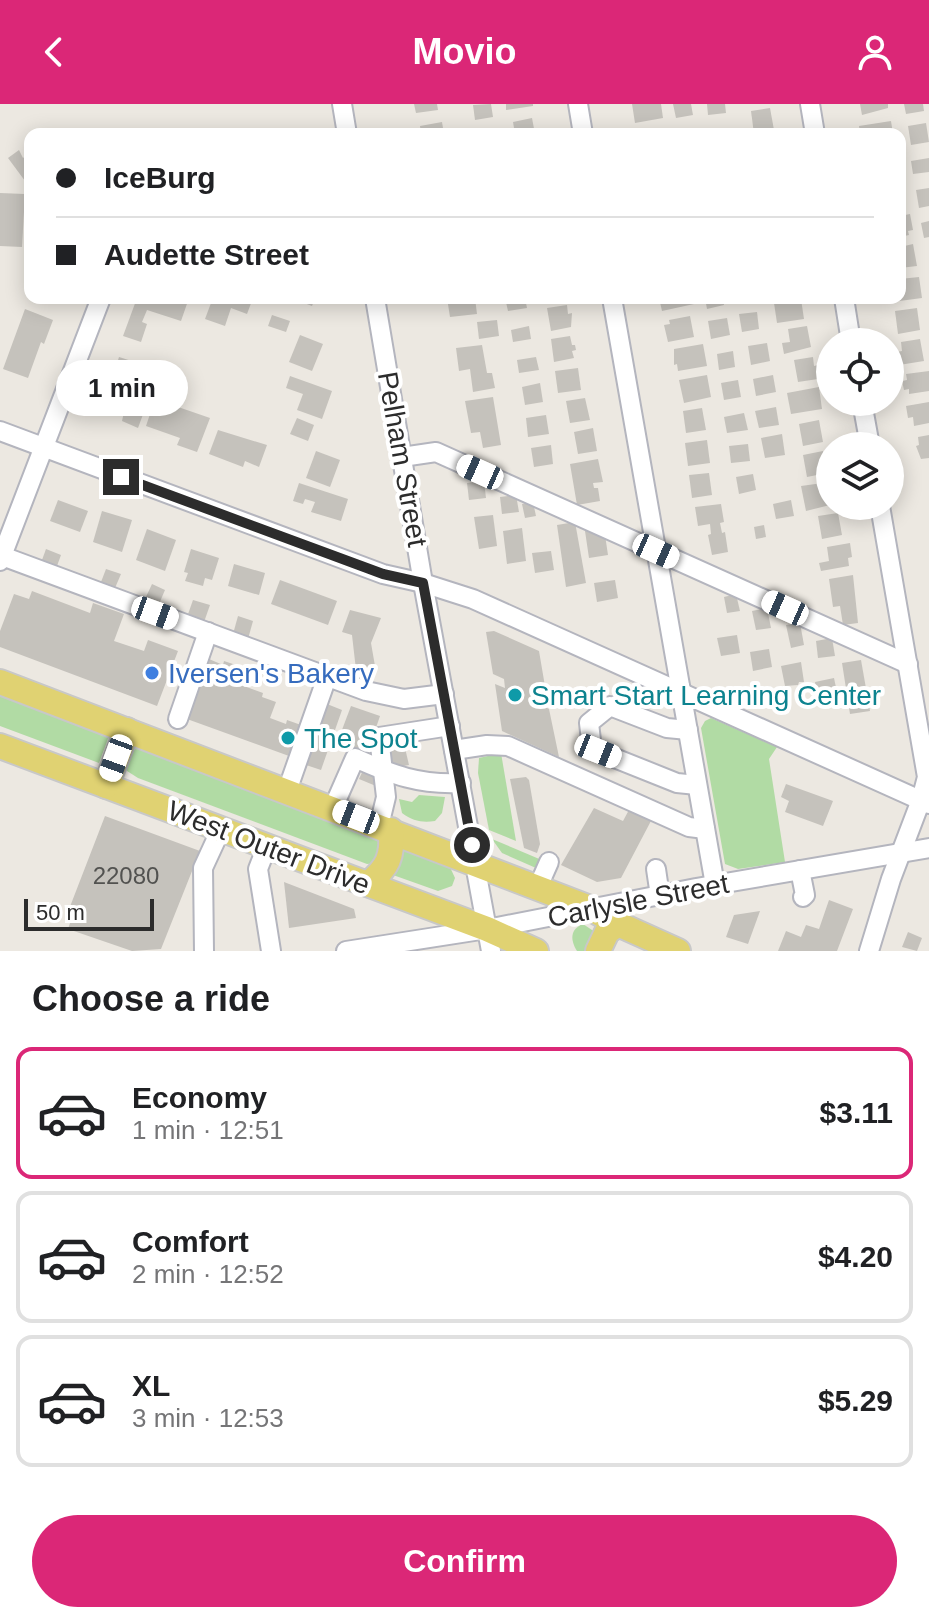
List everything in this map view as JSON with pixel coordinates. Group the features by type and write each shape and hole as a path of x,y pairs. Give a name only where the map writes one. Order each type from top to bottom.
{"main road":[{"name":"West Outer Drive","path":"0,682 475,862 590,908 678,951"},
{"path":"106,786 127,730"},
{"name":"West Outer Drive","path":"0,746 368,884 489,940 536,951"},
{"path":"368,884 383,871 393,850 385,828"},
{"path":"598,951 607,932 618,924"}],"street":[{"path":"342,104 346,128"},
{"path":"578,104 582,128"},
{"path":"810,104 814,128"},
{"path":"99,304 1,558 366,691 404,699 444,694"},
{"name":"Pelham Street","path":"376,304 423,583 489,940"},
{"path":"613,304 715,885"},
{"path":"845,304 849,328"},
{"path":"0,431 383,574 473,599 925,802"},
{"path":"402,457 436,452 908,664"},
{"path":"869,951 891,879 925,802 927,777 882,520"},
{"path":"178,719 208,632"},
{"path":"287,791 327,677"},
{"path":"688,730 667,728 610,706 589,723 592,749 677,783 697,785"},
{"path":"385,828 386,797 379,737 450,726"},
{"path":"454,750 487,745 508,746 671,824 705,829"},
{"path":"333,808 355,758 400,778 461,783"},
{"path":"204,951 203,868 221,829"},
{"path":"267,846 258,869 271,951"},
{"name":"Carlysle Street","path":"346,951 489,940 590,908 929,848"},
{"path":"538,887 549,862"},
{"path":"656,869 660,896"},
{"path":"800,870 803,897"}],"green space":[{"path":"0,695 109,736 99,763 0,726"},
{"path":"711,718 777,747 769,759 785,862 738,869 725,864 701,728"},
{"path":"139,747 379,838 384,843 376,863 367,864 138,778 123,764 127,753"},
{"path":"501,753 516,841 489,830 478,773 479,758"},
{"path":"419,795 445,797 442,813 435,821 418,821 402,813 399,799 412,802"},
{"path":"492,839 544,861 536,868 502,853"},
{"path":"403,847 449,865 455,878 452,886 438,891 393,875"},
{"path":"583,924 595,932 586,951 577,951 572,935"}],"building":[{"path":"414,104 437,104 438,110 416,113"},
{"path":"491,104 493,117 475,120 473,105"},
{"path":"506,104 533,104 533,106 506,110"},
{"path":"632,104 661,104 663,118 635,123"},
{"path":"673,104 691,104 693,115 676,118"},
{"path":"707,104 725,104 726,113 708,115"},
{"path":"860,104 888,104 888,108 862,115"},
{"path":"904,104 923,104 924,111 906,114"},
{"path":"770,108 774,128 753,128 751,111"},
{"path":"532,118 534,128 514,128 513,122"},
{"path":"891,121 892,128 859,128"},
{"path":"442,122 443,128 420,128"},
{"path":"926,123 929,142 911,145 908,126"},
{"path":"19,150 24,157 24,180 8,158"},
{"path":"929,158 929,172 913,174 911,161"},
{"path":"929,188 929,206 919,208 916,190"},
{"path":"0,193 24,194 22,247 0,246"},
{"path":"910,214 913,230 906,236 906,215"},
{"path":"929,221 929,237 924,238 921,223"},
{"path":"913,244 917,266 906,267 906,246"},
{"path":"919,277 922,298 906,300 906,278"},
{"path":"135,304 187,304 181,321 147,310 142,322 147,324 141,342 123,336"},
{"path":"211,304 251,304 247,314 231,308 225,326 205,319"},
{"path":"448,304 476,304 477,314 450,317"},
{"path":"506,304 526,304 527,308 508,311"},
{"path":"660,304 694,304 662,311"},
{"path":"706,304 724,304 724,305 707,309"},
{"path":"774,304 802,304 804,319 777,323"},
{"path":"567,305 568,314 572,313 571,327 551,331 547,308"},
{"path":"917,308 920,330 904,333 904,328 897,328 895,311"},
{"path":"25,309 53,320 28,378 3,369"},
{"path":"757,312 759,329 742,332 739,314"},
{"path":"272,315 290,321 286,332 268,326"},
{"path":"690,316 694,337 668,342 664,325 670,324 669,320"},
{"path":"727,318 730,335 711,339 708,321"},
{"path":"497,320 499,336 479,339 477,322"},
{"path":"529,326 531,339 513,342 511,330"},
{"path":"807,326 811,347 784,354 782,343 790,342 788,329"},
{"path":"300,335 323,344 312,371 289,362"},
{"path":"570,336 576,350 572,351 574,358 554,362 551,339"},
{"path":"920,339 924,361 904,364 904,342"},
{"path":"767,343 770,361 751,365 748,346"},
{"path":"703,344 707,366 678,371 677,364 674,365 674,349"},
{"path":"482,345 487,373 492,373 495,388 473,392 470,369 459,371 456,348"},
{"path":"733,351 735,367 719,370 717,354"},
{"path":"119,357 138,363 134,378 153,387 138,428 122,421 124,412 98,405 106,379 117,383 119,376 114,373"},
{"path":"536,357 539,370 519,373 517,360"},
{"path":"813,357 816,379 798,382 794,360"},
{"path":"578,368 581,390 558,393 555,371"},
{"path":"929,371 929,391 909,394 909,389 904,390 906,374"},
{"path":"707,375 711,397 684,403 679,380"},
{"path":"773,375 776,392 756,396 753,379"},
{"path":"290,376 332,391 322,419 297,410 303,394 286,388"},
{"path":"738,380 741,397 724,400 721,383"},
{"path":"540,383 543,402 525,405 522,387"},
{"path":"816,388 816,410 791,414 787,393"},
{"path":"493,397 501,445 483,448 480,432 471,433 465,401"},
{"path":"585,398 590,420 570,423 566,401"},
{"path":"155,399 210,418 197,452 177,445 180,438 146,426"},
{"path":"929,402 929,423 914,426 913,417 908,418 906,406"},
{"path":"776,407 779,425 759,428 755,411"},
{"path":"702,408 706,430 686,433 683,411"},
{"path":"744,413 748,430 727,433 724,417"},
{"path":"546,415 549,434 528,437 526,418"},
{"path":"297,418 314,425 308,441 290,434"},
{"path":"819,420 821,432 816,432 816,443 803,446 799,424"},
{"path":"593,428 597,451 578,454 574,432"},
{"path":"218,430 267,445 259,467 245,461 243,467 209,454"},
{"path":"782,434 785,455 765,458 761,438"},
{"path":"929,435 929,458 921,459 916,446 919,445 918,437"},
{"path":"707,440 710,463 688,466 685,443"},
{"path":"748,444 750,461 731,463 729,446"},
{"path":"551,445 553,464 534,467 531,448"},
{"path":"316,451 340,460 330,487 306,478"},
{"path":"816,452 816,475 807,477 803,455"},
{"path":"598,459 603,482 593,483 594,488 598,488 600,501 577,505 570,464"},
{"path":"709,473 712,495 692,498 689,475"},
{"path":"753,474 756,490 739,494 736,477"},
{"path":"484,481 486,498 469,500 467,483"},
{"path":"299,483 348,499 341,521 311,512 315,502 305,499 303,504 293,501"},
{"path":"816,484 816,508 806,511 801,486"},
{"path":"516,495 519,512 502,514 500,497"},
{"path":"58,500 88,511 80,532 50,521"},
{"path":"791,500 794,516 776,519 773,504"},
{"path":"533,502 536,516 525,518 522,504"},
{"path":"721,504 724,522 720,523 722,533 725,532 728,552 712,555 708,535 711,534 710,524 698,526 695,507"},
{"path":"102,511 132,520 122,552 93,542"},
{"path":"493,515 497,546 479,549 474,517"},
{"path":"819,520 839,520 842,535 822,539"},
{"path":"575,522 586,583 566,587 557,525"},
{"path":"764,525 766,537 756,539 754,527"},
{"path":"522,528 526,561 507,564 503,531"},
{"path":"147,529 176,540 165,571 136,560"},
{"path":"596,529 597,536 605,535 608,555 589,558 585,531"},
{"path":"850,543 852,557 848,558 849,566 821,571 819,563 829,561 827,547"},
{"path":"46,549 61,555 57,566 42,560"},
{"path":"191,549 219,558 212,580 205,578 203,586 185,581 188,573 184,572"},
{"path":"551,551 554,570 535,573 532,553"},
{"path":"234,564 265,573 259,595 228,586"},
{"path":"106,569 121,574 115,588 101,582"},
{"path":"853,575 858,623 843,625 840,606 833,607 829,579"},
{"path":"280,580 337,601 328,625 271,604"},
{"path":"615,580 618,598 597,602 594,583"},
{"path":"152,584 165,590 159,604 145,599"},
{"path":"32,591 90,613 93,603 124,614 114,641 144,651 148,640 178,651 157,706 0,647 0,631 14,594 29,599"},
{"path":"736,594 740,611 727,613 724,597"},
{"path":"193,600 210,605 204,622 187,617"},
{"path":"767,608 771,628 756,630 752,611"},
{"path":"350,610 381,618 371,643 375,666 356,670 352,635 342,632"},
{"path":"238,616 253,621 248,639 233,634"},
{"path":"800,623 804,645 791,648 786,625"},
{"name":"Smart Start Learning Center","path":"494,631 539,651 547,698 534,693 534,701 549,709 559,757 502,731 495,684 505,688 504,679 493,674 486,632"},
{"path":"737,635 740,653 721,656 717,638"},
{"path":"832,638 835,656 818,658 816,641"},
{"path":"769,649 772,667 753,671 750,652"},
{"path":"209,659 223,665 224,661 239,666 233,682 263,693 262,697 276,702 270,718 301,725 289,756 187,719"},
{"path":"861,660 870,711 850,714 842,663"},
{"path":"801,662 804,682 785,686 781,666"},
{"path":"834,678 838,697 818,700 815,682"},
{"path":"327,704 342,710 321,770 306,765"},
{"path":"351,706 380,716 367,754 337,743"},
{"path":"405,748 409,765 392,768 389,751"},
{"path":"366,764 382,771 376,786 359,779"},
{"path":"526,777 540,844 537,853 524,848 510,779"},
{"path":"786,784 833,801 823,826 785,812 789,801 781,797"},
{"path":"594,808 623,821 630,808 652,819 621,878 597,882 561,865"},
{"path":"105,816 200,851 161,949 132,951 68,929 71,920 66,917"},
{"path":"284,882 354,909 356,918 289,928"},
{"path":"829,900 853,909 837,951 778,951 786,931 801,937 806,925 819,929"},
{"path":"760,911 748,944 726,937 734,915"},
{"path":"908,932 922,938 917,951 902,947"}],"place":[{"name":"Iversen's Bakery","path":"152,673"},
{"name":"Smart Start Learning Center","path":"515,695"},
{"name":"The Spot","path":"288,738"}],"route":[{"path":"121,477 383,574 423,583 472,845"}]}
